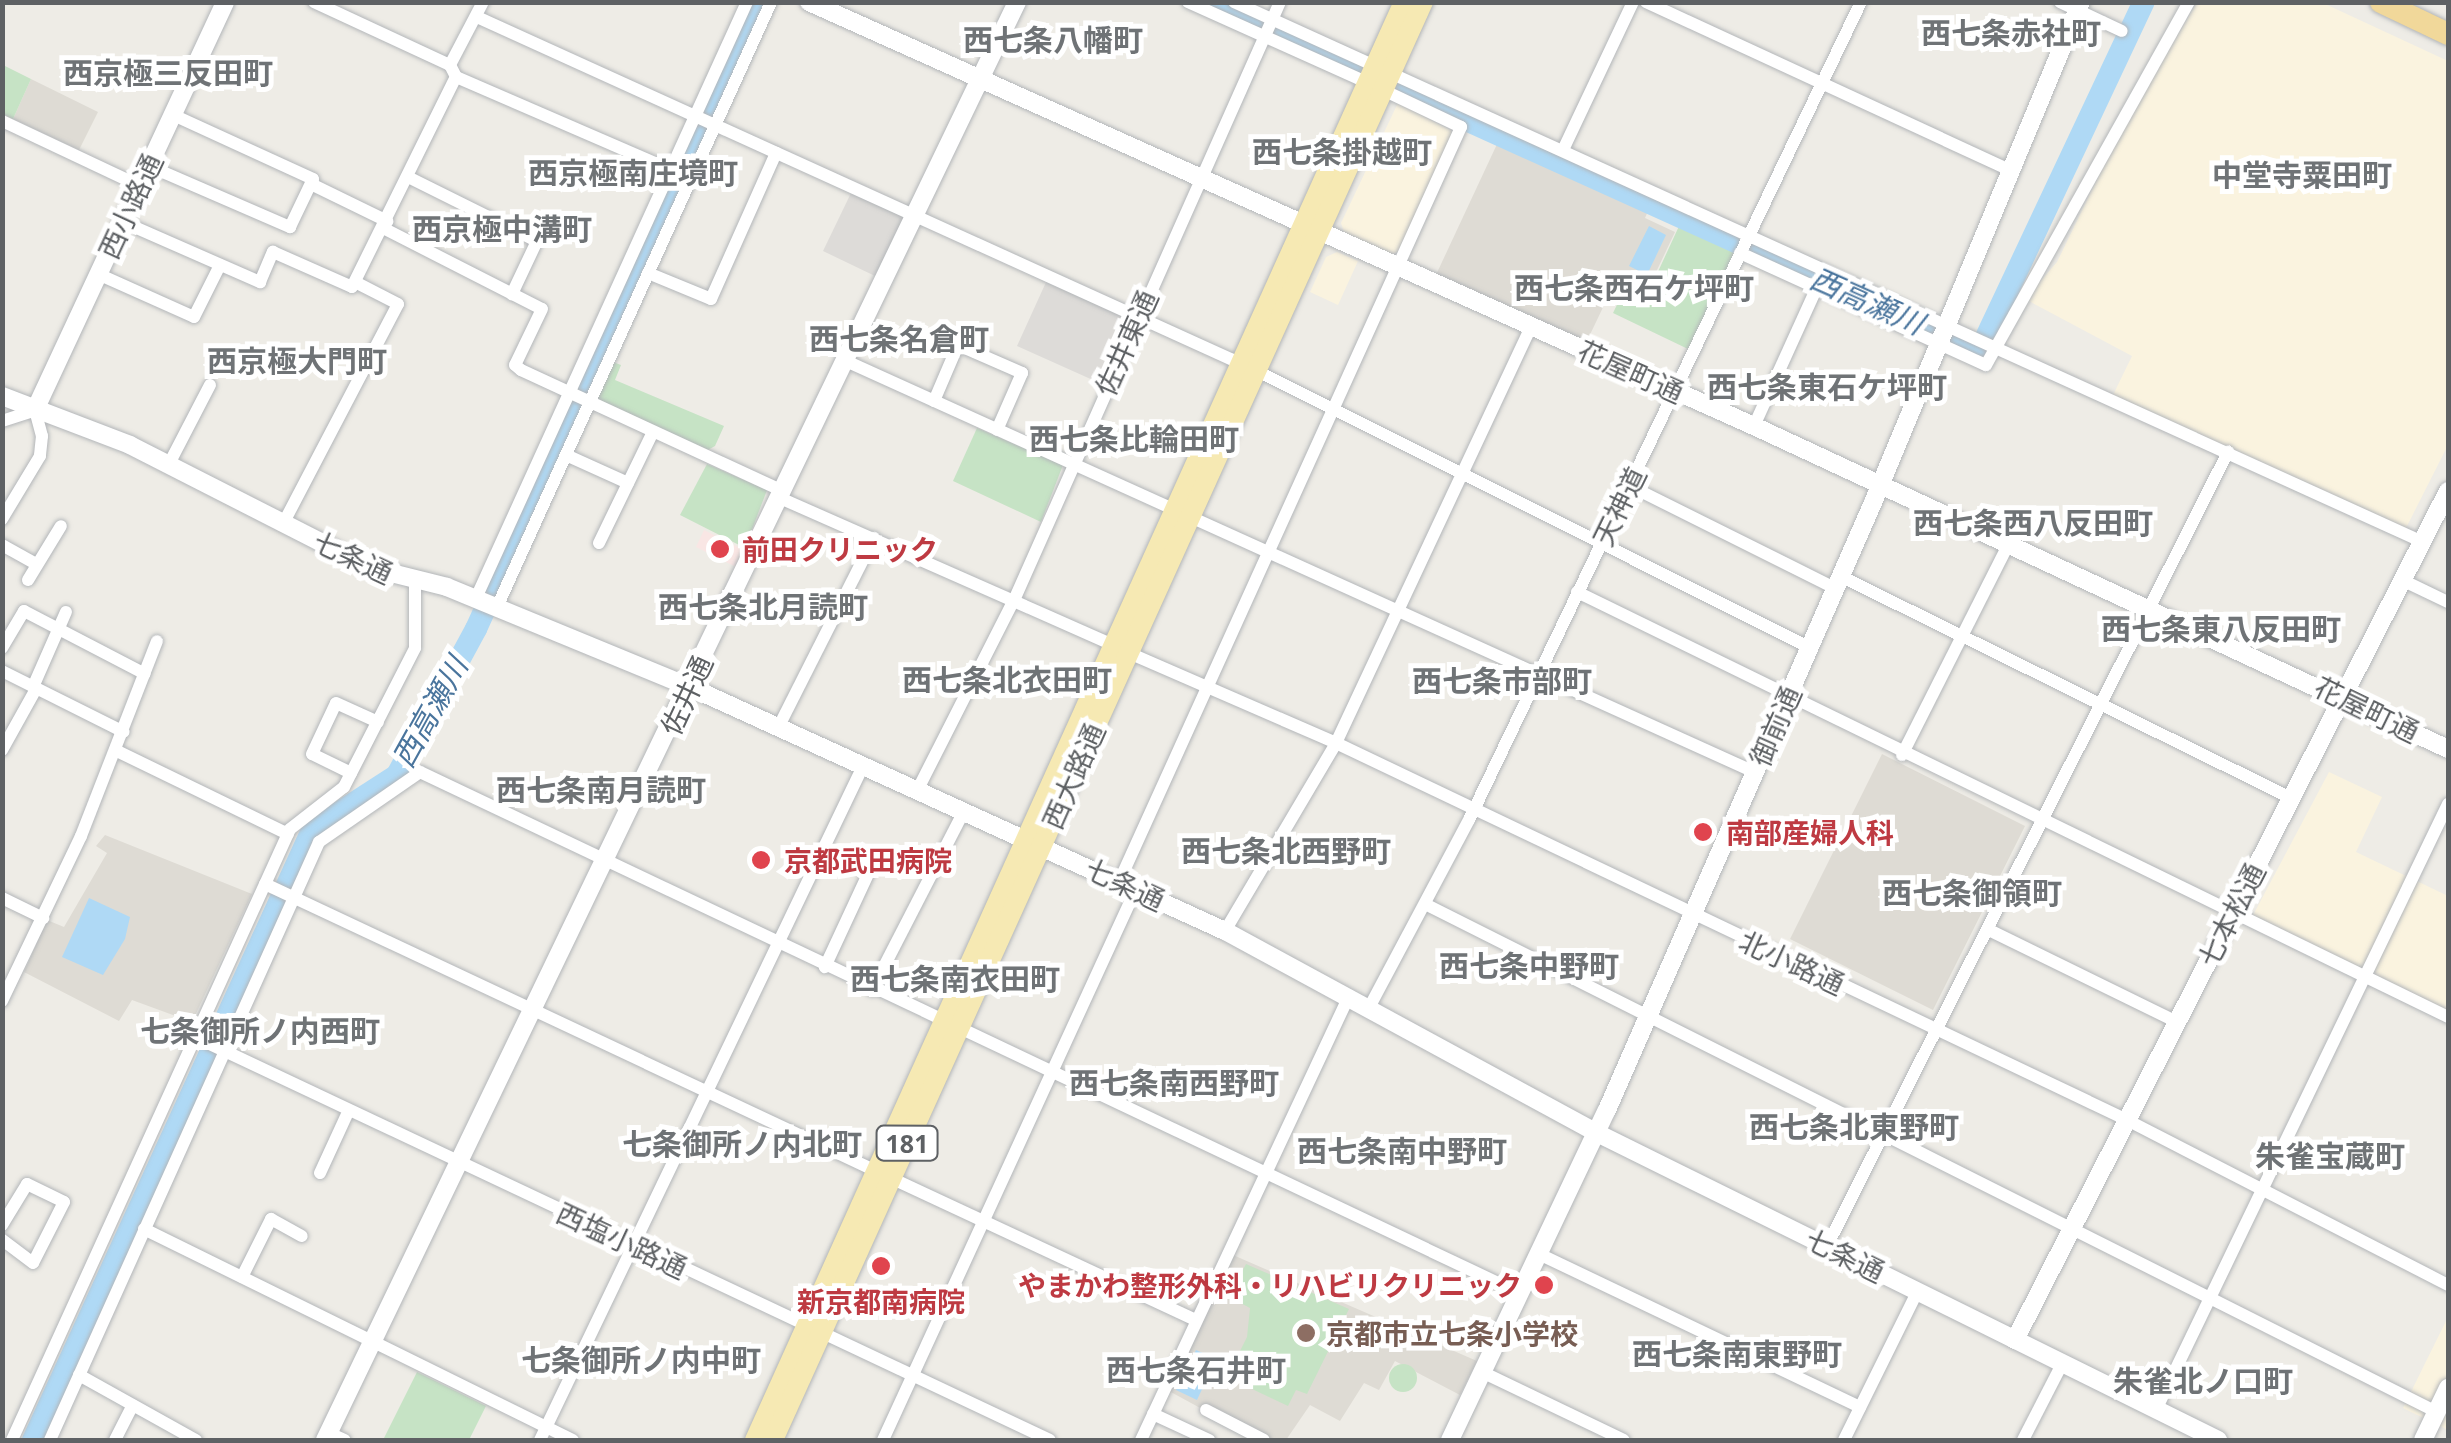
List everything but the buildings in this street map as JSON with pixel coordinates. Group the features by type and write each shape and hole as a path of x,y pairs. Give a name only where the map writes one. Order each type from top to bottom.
{"highway":[{"path":"2382,2 2448,34"}],"main road":[{"name":"西大路通","path":"1379,79 1404,2"},
{"name":"西大路通","path":"755,1440 813,1330 884,1175 1310,227 1379,79 1423,2"},
{"name":"西大路通","path":"772,1440 813,1330"}],"street":[{"name":"西小路通","path":"36,410 225,2"},
{"path":"314,2 453,71 671,170"},
{"path":"123,222 260,282 273,252 352,287 408,177 483,2"},
{"path":"484,601 569,393 746,2"},
{"path":"484,601 566,455 770,2"},
{"name":"花屋町通","path":"809,2 1754,426 1878,487 2344,697 2448,749"},
{"name":"佐井通","path":"333,1438 375,1342 1017,2"},
{"path":"1188,2 1265,37 1563,150 1744,243 1943,334 1986,365 1989,345 2054,254 2140,81 2189,2"},
{"path":"884,1440 1050,1074 1207,687 1461,127 1234,2"},
{"name":"佐井東通","path":"918,789 1015,598 1280,2"},
{"path":"1563,150 1633,2"},
{"path":"1646,2 2012,171"},
{"name":"天神道","path":"1370,1006 1472,810 1862,2"},
{"path":"2060,2 2080,7 2122,31"},
{"name":"御前通","path":"1450,1440 1597,1133 1838,582 2080,7"},
{"path":"477,16 1248,367 1809,647"},
{"path":"149,166 290,227 311,184 313,179 173,115"},
{"path":"2,121 140,186"},
{"path":"648,274 710,299 776,153"},
{"path":"311,184 512,294 538,241 408,177"},
{"path":"1744,243 1817,287 1943,334 1989,345 2423,542"},
{"path":"98,274 194,317 220,265"},
{"path":"284,524 398,304 355,282"},
{"path":"1754,426 1817,287"},
{"name":"北小路通","path":"512,294 542,309 516,365 569,393 874,538 1336,743 1692,916 2127,1120 2448,1285"},
{"path":"1225,931 1336,743 1530,326"},
{"path":"934,401 958,344 1022,373 997,430"},
{"path":"846,360 1754,772"},
{"path":"169,464 210,385"},
{"name":"七条通","path":"2,396 169,464 284,524 415,583 484,601 690,687 1225,931 1370,1006 1597,1133 2218,1440"},
{"path":"2,421 36,410 40,456 2,519"},
{"path":"598,543 653,432"},
{"path":"1827,1246 2105,704 2228,452"},
{"path":"566,455 628,484"},
{"path":"1628,485 2105,704 2291,798"},
{"name":"七本松通","path":"2015,1340 2448,491"},
{"path":"28,580 61,526"},
{"path":"778,728 874,538"},
{"path":"2,545 36,564"},
{"path":"1902,755 2008,545"},
{"path":"2402,580 2448,602"},
{"path":"12,1440 288,834 300,817 344,787 415,648 415,583"},
{"path":"1577,592 2043,824 2448,1017"},
{"path":"2,648 24,610 146,674"},
{"path":"2,750 66,612"},
{"path":"2,1001 8,975 42,918 117,751 158,641"},
{"path":"2,671 124,732"},
{"path":"352,773 312,754 336,703 378,722"},
{"path":"117,751 288,834"},
{"path":"543,1434 864,764"},
{"path":"50,1440 319,842 420,772 872,990 1519,1293"},
{"path":"2156,1410 2448,804"},
{"path":"872,990 964,811"},
{"path":"823,849 869,872 824,966"},
{"path":"266,884 1196,1320"},
{"path":"2,898 42,918"},
{"path":"1424,904 1646,1019 2437,1412"},
{"path":"1989,930 2176,1022"},
{"path":"1141,1440 1349,995"},
{"name":"西塩小路通","path":"195,1037 1050,1440"},
{"path":"320,1173 349,1110"},
{"path":"2,1225 27,1184 64,1202 32,1264 2,1240"},
{"path":"242,1277 271,1219 302,1236"},
{"path":"144,1229 375,1342 543,1434 573,1440"},
{"path":"1538,1253 1860,1407"},
{"path":"1844,1440 1918,1290"},
{"path":"2023,1440 2062,1364"},
{"path":"1482,1372 1624,1440"},
{"path":"78,1375 196,1440"},
{"path":"2423,1440 2448,1388"},
{"path":"116,1440 133,1405"},
{"path":"1206,1410 1264,1440"},
{"path":"1153,1414 1208,1440"}],"shaded area":[{"path":"2197,3 2323,3 2448,61 2448,445 2406,528 2113,395 2132,356 2025,299 2057,262 2123,126"},
{"path":"31,79 98,112 79,150 13,119"},
{"path":"1398,103 1454,132 1398,252 1390,255 1345,235 1341,223"},
{"path":"1498,142 1648,211 1645,218 1675,232 1649,287 1619,274 1585,345 1435,277"},
{"path":"852,191 904,216 875,276 823,251"},
{"path":"1337,252 1358,261 1338,305 1310,292 1326,257"},
{"path":"1047,280 1129,317 1104,385 1017,346"},
{"name":"前田クリニック","path":"704,530 744,550 736,567 696,547"},
{"path":"1882,754 2025,826 1933,1010 1790,939"},
{"path":"2329,772 2382,797 2356,852 2448,896 2448,1012 2251,919"},
{"path":"105,835 252,894 192,1022 132,1000 119,1021 24,972 47,920 64,927 107,853 96,846"},
{"name":"京都市立七条小学校","path":"1233,1255 1477,1361 1460,1395 1395,1361 1379,1390 1364,1383 1340,1421 1310,1405 1286,1440 1259,1440 1169,1391"},
{"path":"2448,1317 2448,1430 2403,1408"}],"green space":[{"path":"3,65 31,79 13,119 3,114"},
{"path":"1680,224 1736,251 1688,349 1613,313 1629,280 1650,289"},
{"path":"613,362 621,365 615,380 724,426 715,446 706,451 597,400"},
{"path":"977,428 1063,465 1041,522 953,481"},
{"path":"707,464 767,490 745,548 680,515"},
{"path":"1246,1264 1349,1309 1307,1394 1296,1390 1288,1406 1227,1377 1247,1337 1250,1308 1229,1297"},
{"path":"1403,1364 1413,1368 1417,1378 1413,1388 1403,1392 1393,1388 1389,1378 1393,1368"},
{"path":"417,1372 486,1406 469,1440 383,1440"}],"water":[{"path":"1649,226 1666,235 1647,275 1629,266"},
{"path":"89,898 130,917 125,939 103,975 62,957"},
{"path":"1196,1350 1216,1359 1197,1400 1176,1390"}],"waterway":[{"name":"西高瀬川","path":"33,1440 312,830 397,775 476,629 760,2"},
{"name":"西高瀬川","path":"1210,2 1354,69"},
{"name":"西高瀬川","path":"1402,91 1979,352 2144,2"}],"place":[{"name":"前田クリニック","path":"720,549"},
{"name":"南部産婦人科","path":"1703,832"},
{"name":"京都武田病院","path":"761,860"},
{"name":"新京都南病院","path":"881,1266"},
{"name":"やまかわ整形外科・リハビリクリニック","path":"1544,1285"},
{"name":"京都市立七条小学校","path":"1306,1333"}],"district":[{"name":"西七条赤社町","path":"2011,33"},
{"name":"西七条八幡町","path":"1053,40"},
{"name":"西京極三反田町","path":"168,73"},
{"name":"西七条掛越町","path":"1342,152"},
{"name":"西京極南庄境町","path":"633,173"},
{"name":"中堂寺粟田町","path":"2302,175"},
{"name":"西京極中溝町","path":"502,229"},
{"name":"西七条西石ケ坪町","path":"1634,288"},
{"name":"西七条名倉町","path":"899,339"},
{"name":"西京極大門町","path":"297,361"},
{"name":"西七条東石ケ坪町","path":"1827,387"},
{"name":"西七条比輪田町","path":"1134,439"},
{"name":"西七条西八反田町","path":"2033,523"},
{"name":"西七条北月読町","path":"763,607"},
{"name":"西七条東八反田町","path":"2221,629"},
{"name":"西七条北衣田町","path":"1007,680"},
{"name":"西七条市部町","path":"1502,681"},
{"name":"西七条南月読町","path":"601,790"},
{"name":"西七条北西野町","path":"1286,851"},
{"name":"西七条御領町","path":"1972,893"},
{"name":"西七条中野町","path":"1529,966"},
{"name":"西七条南衣田町","path":"955,979"},
{"name":"七条御所ノ内西町","path":"260,1031"},
{"name":"西七条南西野町","path":"1174,1083"},
{"name":"西七条北東野町","path":"1854,1127"},
{"name":"七条御所ノ内北町","path":"742,1144"},
{"name":"西七条南中野町","path":"1402,1151"},
{"name":"朱雀宝蔵町","path":"2330,1156"},
{"name":"西七条南東野町","path":"1737,1354"},
{"name":"七条御所ノ内中町","path":"641,1360"},
{"name":"西七条石井町","path":"1196,1370"},
{"name":"朱雀北ノ口町","path":"2203,1381"}]}
